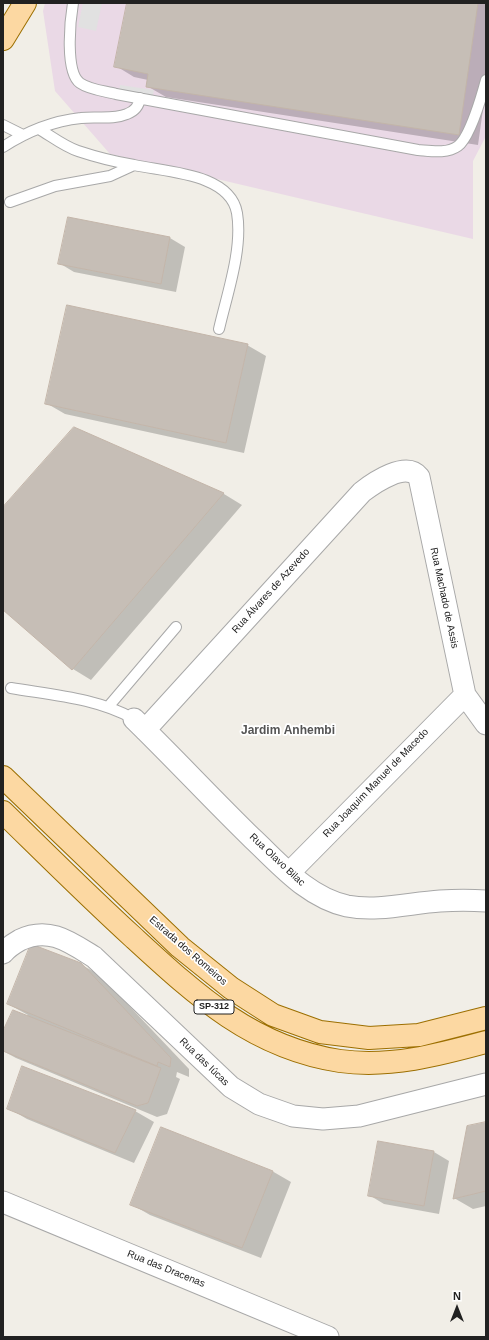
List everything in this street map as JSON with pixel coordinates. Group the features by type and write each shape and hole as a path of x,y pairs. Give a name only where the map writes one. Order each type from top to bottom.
{"main road":[{"path":"3,39 25,3"},
{"name":"Estrada dos Romeiros","path":"4,778 180,947 230,988 273,1015 320,1032 369,1038 419,1035 486,1018"},
{"name":"SP-312","path":"3,812 113,919 169,970 215,1008 238,1024 262,1037 288,1048 314,1056 341,1061 369,1063 396,1062 424,1058 486,1042"}],"street":[{"name":"Rua Álvares de Azevedo","path":"139,724 362,492 387,477 403,471 410,471"},
{"name":"Rua Machado de Assis","path":"410,471 416,473 419,477 465,695 486,724"},
{"name":"Rua Joaquim Manuel de Macedo","path":"289,873 465,695"},
{"name":"Rua Olavo Bilac","path":"139,724 206,794 310,891 347,906 366,908 440,901 486,901"},
{"name":"Rua das Iúcas","path":"3,953 9,946 27,937 48,934 69,942 94,957 231,1087 259,1104 293,1116 323,1119 359,1116 486,1084"},
{"name":"Rua das Dracenas","path":"3,1202 328,1337"}],"lane":[{"path":"73,3 70,18 71,67 75,78 81,84 91,88 140,98 418,150 442,152 458,146 468,130 486,80"},
{"path":"3,147 23,135 59,121 82,118 117,117 126,114 135,110 139,104 140,98"},
{"path":"3,125 23,135"},
{"path":"39,128 77,151 134,165 189,175 212,182 228,194 237,212 238,243 219,329"},
{"path":"10,202 55,186 110,176 134,165"},
{"path":"108,707 176,627"},
{"path":"11,688 92,702 119,710 139,724"}],"shaded area":[{"path":"45,3 486,3 486,136 473,161 473,239 110,154 55,91 43,11"},
{"path":"83,3 102,3 96,31 78,27"},
{"path":"120,85 154,90 152,99 119,93"}],"building":[{"path":"127,3 478,3 459,135 146,87 148,74 114,67"},
{"path":"68,217 170,237 161,284 58,264"},
{"path":"67,305 248,344 226,443 45,404"},
{"path":"74,427 224,493 72,670 3,610 3,507"},
{"path":"31,944 81,963 171,1058 170,1067 158,1062 157,1066 7,1004"},
{"path":"13,1010 161,1068 148,1103 137,1106 3,1051 3,1031"},
{"path":"22,1066 136,1110 115,1153 7,1109"},
{"path":"486,1122 486,1191 453,1199 467,1126"},
{"path":"161,1127 273,1171 242,1248 130,1205"},
{"path":"378,1141 434,1151 424,1206 368,1196"}],"district":[{"name":"Jardim Anhembi","path":"288,731"}]}
